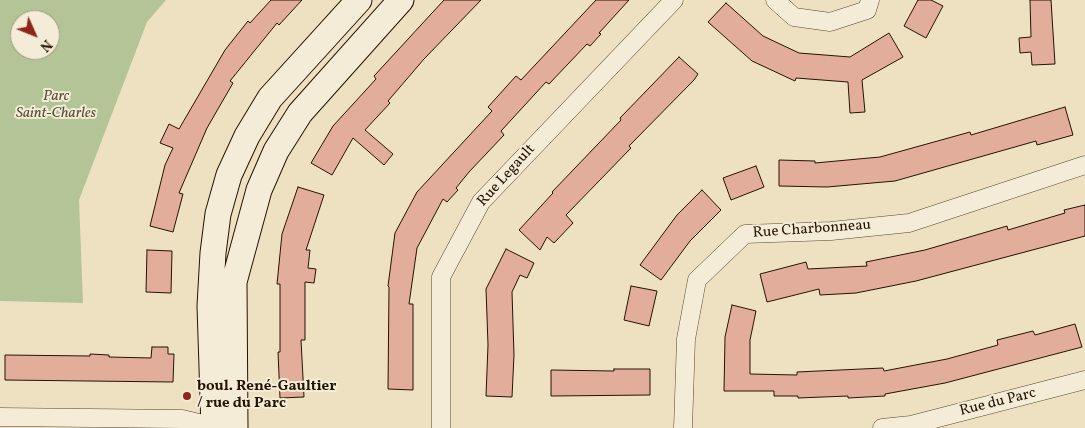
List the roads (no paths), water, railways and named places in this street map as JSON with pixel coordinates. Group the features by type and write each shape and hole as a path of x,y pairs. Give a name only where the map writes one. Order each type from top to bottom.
{"street":[{"path":"221,428 210,306 213,253 218,214 229,175 247,136 270,98 359,0"},
{"path":"221,428 234,282 259,190 276,152 300,113 401,0"},
{"name":"Rue Legault","path":"441,428 440,277 481,202 674,0"},
{"path":"775,0 794,17 830,22 867,10 870,0"},
{"name":"Rue Charbonneau","path":"682,428 686,339 697,280 745,234 831,231 909,223 1085,165"},
{"name":"Rue du Parc","path":"882,428 911,425 1085,380"},
{"path":"0,417 182,418 221,428"}],"place":[{"name":"boul. René-Gaultier / rue du Parc","path":"187,396"}],"park label":[{"name":"Parc Saint-Charles","path":"56,106"}]}
